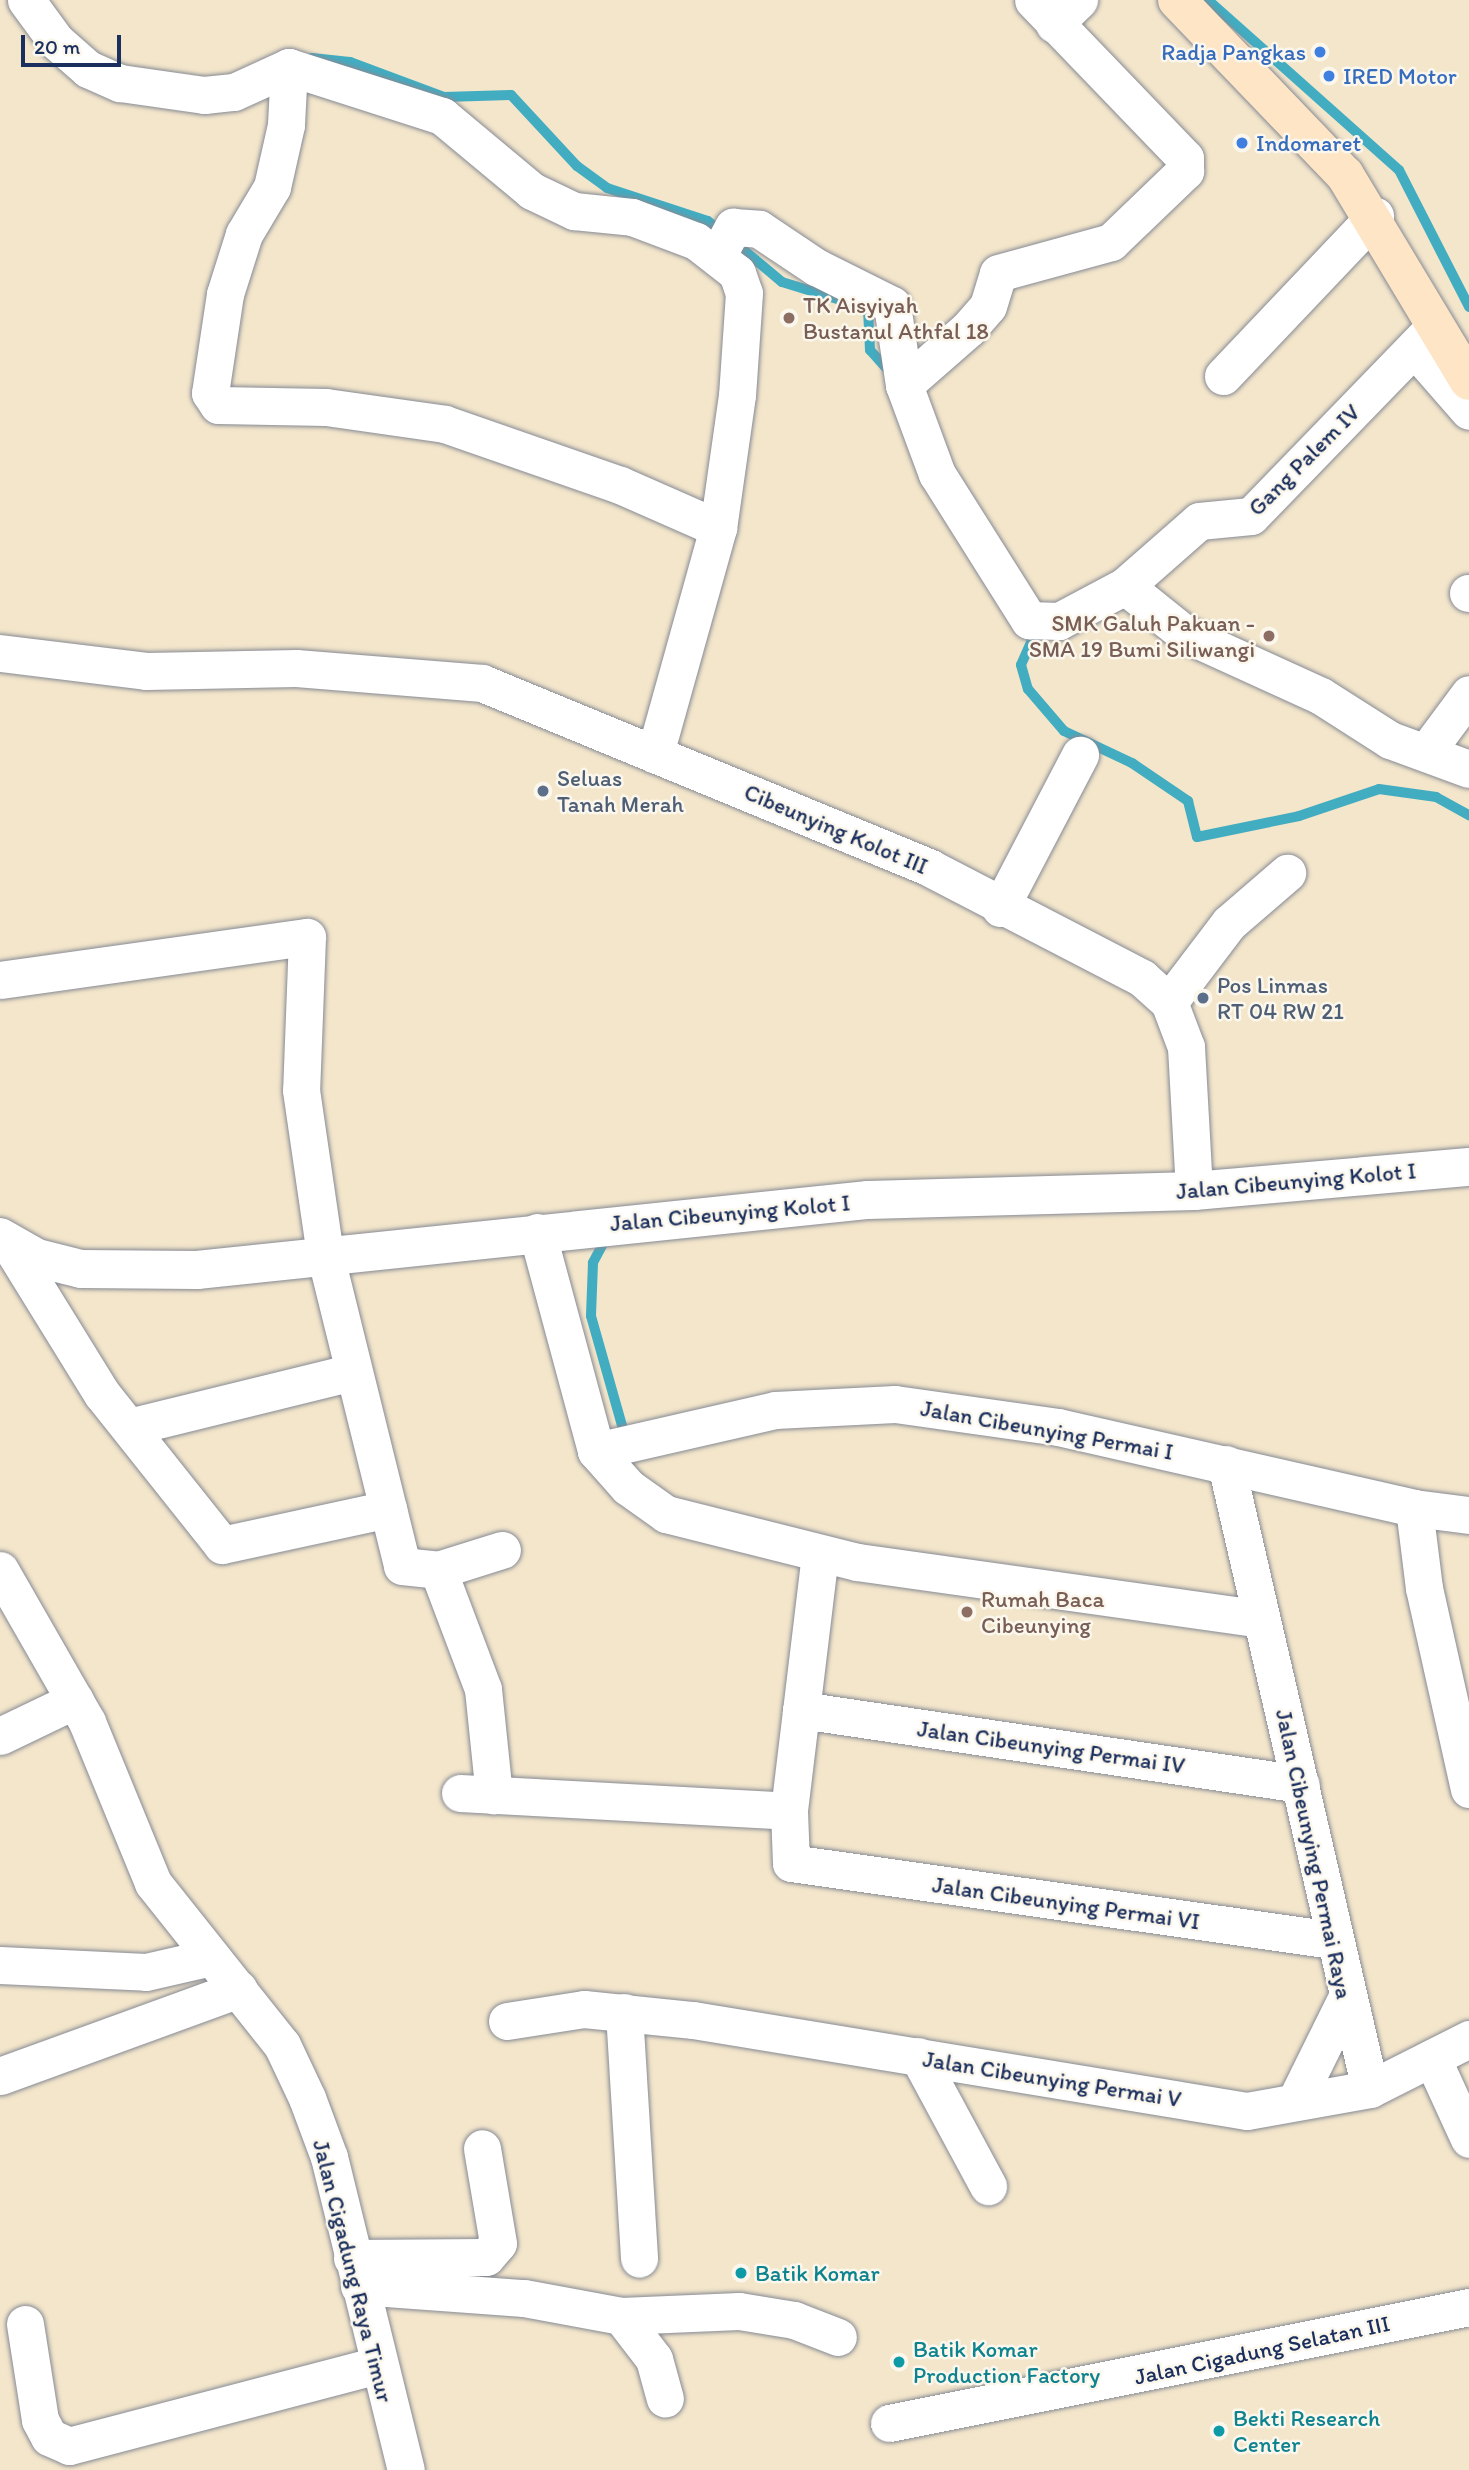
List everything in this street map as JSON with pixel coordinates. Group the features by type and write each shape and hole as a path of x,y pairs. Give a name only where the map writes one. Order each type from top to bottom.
{"main road":[{"path":"1177,0 1345,175 1375,216 1424,338 1469,382"}],"street":[{"path":"26,0 56,41 88,69 120,83 204,95 234,92 289,66 442,116 532,191 574,211 632,217 719,253 744,293 718,528 655,754"},
{"path":"904,385 968,329 988,306 998,273 1111,242 1185,171 1185,158 1055,8"},
{"path":"289,66 286,125 272,187 244,234 225,294 210,393 218,405 326,407 445,424 621,485 718,528"},
{"path":"1223,376 1375,216"},
{"path":"719,253 733,227 745,225 816,267 885,298 897,317 904,385"},
{"path":"1424,338 1469,411"},
{"name":"Gang Palem IV","path":"904,385 937,474 1029,620 1059,621 1125,586 1199,522 1251,516 1424,338"},
{"path":"1125,586 1185,634 1321,696 1390,740 1469,769"},
{"name":"Cibeunying Kolot III","path":"0,653 146,671 296,667 482,683 930,868 1000,908 1142,978 1169,1002 1186,1047 1195,1191"},
{"path":"1426,752 1469,694"},
{"path":"1000,908 1080,755"},
{"path":"1169,1002 1238,915 1287,873"},
{"path":"0,980 307,937 301,1090 324,1254 402,1566 438,1570 502,1550"},
{"name":"Jalan Cibeunying Kolot I","path":"4,1240 70,1266 132,1272 868,1200 1195,1191 1469,1167"},
{"path":"537,1232 596,1451 628,1487 666,1514 820,1554 1261,1619"},
{"path":"4,1240 128,1427 226,1548 387,1509"},
{"path":"128,1427 353,1372"},
{"name":"Jalan Cibeunying Permai I","path":"596,1451 775,1410 895,1404 1058,1427 1413,1508 1469,1515"},
{"name":"Jalan Cibeunying Permai Raya","path":"1226,1464 1301,1784 1345,2001 1370,2089"},
{"path":"1413,1508 1424,1588 1469,1790"},
{"path":"438,1570 483,1689 477,1794 789,1811 820,1554"},
{"name":"Jalan Cigadung Raya Timur","path":"0,1570 75,1700 153,1883 282,2045 307,2098 329,2157 375,2366 405,2470"},
{"path":"0,1736 75,1700"},
{"name":"Jalan Cibeunying Permai IV","path":"801,1710 1301,1784"},
{"name":"Jalan Cibeunying Permai VI","path":"789,1811 787,1855 799,1865 1333,1940"},
{"path":"0,1965 146,1972 211,1957"},
{"path":"0,2076 239,1989"},
{"path":"1295,2102 1345,2001"},
{"name":"Jalan Cibeunying Permai V","path":"507,2021 584,2009 624,2012 918,2056 1247,2111 1370,2089 1469,2039"},
{"path":"624,2012 639,2259"},
{"path":"918,2056 988,2186"},
{"path":"1432,2058 1469,2139"},
{"path":"355,2272 486,2257 498,2243 482,2148"},
{"path":"355,2272 621,2316 740,2311 794,2320 838,2337"},
{"name":"Jalan Cigadung Selatan III","path":"889,2423 1469,2307"},
{"path":"621,2316 654,2359 665,2399"},
{"path":"25,2324 40,2420 49,2437 69,2446 375,2366"}],"waterway":[{"path":"1208,0 1399,170 1469,307"},
{"path":"312,58 350,62 444,97 511,95 577,166 607,188 708,221 721,232"},
{"path":"733,241 782,282 847,302"},
{"path":"862,307 868,309 870,350 889,371"},
{"path":"1027,629 1032,640 1021,665 1028,689 1064,731 1132,763 1188,801 1197,837 1299,816 1379,789 1436,797 1469,815"},
{"path":"605,1240 593,1263 591,1316 624,1433"}],"place":[{"name":"Radja Pangkas","path":"1320,52"},
{"name":"IRED Motor","path":"1329,76"},
{"name":"Indomaret","path":"1242,143"},
{"name":"TK Aisyiyah Bustanul Athfal 18","path":"789,318"},
{"name":"SMK Galuh Pakuan - SMA 19 Bumi Siliwangi","path":"1269,636"},
{"name":"Seluas Tanah Merah","path":"543,791"},
{"name":"Pos Linmas RT 04 RW 21","path":"1203,998"},
{"name":"Rumah Baca Cibeunying","path":"967,1612"},
{"name":"Batik Komar","path":"741,2273"},
{"name":"Batik Komar Production Factory","path":"899,2362"},
{"name":"Bekti Research Center","path":"1219,2431"}]}
